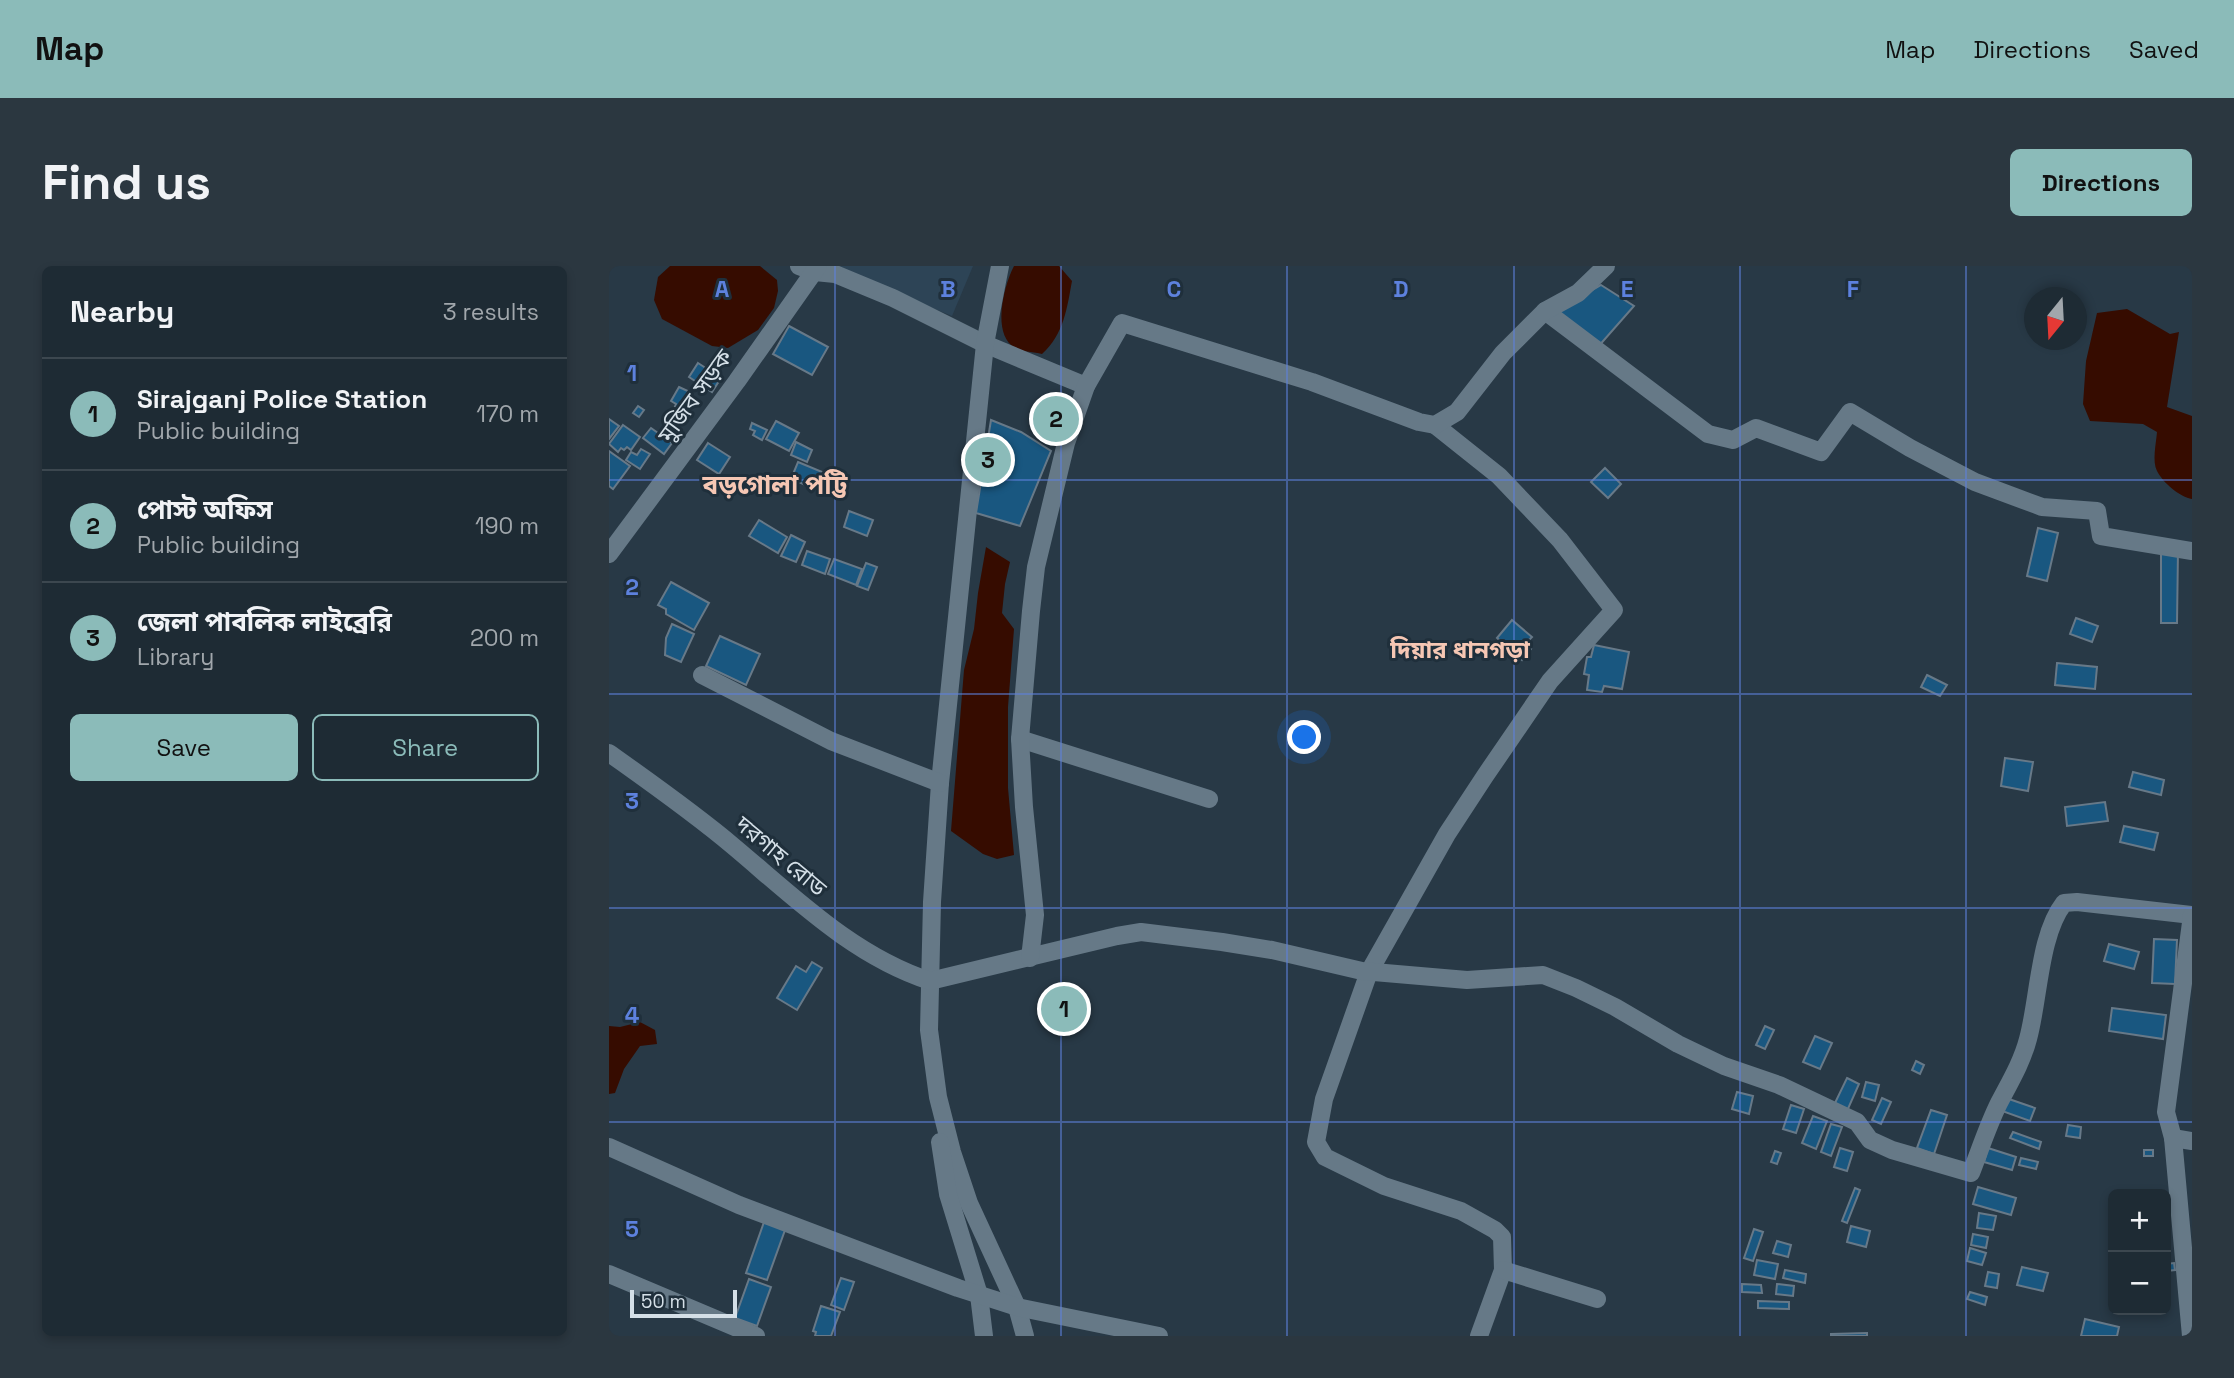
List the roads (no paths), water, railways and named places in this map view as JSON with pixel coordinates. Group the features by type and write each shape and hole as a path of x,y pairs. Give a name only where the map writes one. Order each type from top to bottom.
{"street":[{"path":"984,1336 979,1295 949,1194 940,1150 938,1097 929,1030 932,902 940,783 985,344 1000,266"},
{"path":"1435,425 1457,412 1503,353 1545,310 1578,293 1606,266"},
{"path":"811,268 835,274 893,298 985,344 1086,386"},
{"name":"মুজিব সড়ক","path":"609,554 811,268"},
{"path":"1545,310 1709,435 1734,440 1756,428 1821,452 1850,412 1975,482 2042,507 2097,512 2101,536 2192,551"},
{"path":"1030,958 1035,915 1020,740 1037,567 1066,443 1086,386 1122,323 1312,382 1419,422 1435,425 1499,476 1560,540 1614,610 1550,681 1485,776 1447,834 1369,972 1324,1099 1316,1142 1325,1157 1384,1186 1461,1211 1495,1230 1502,1237 1503,1270 1479,1336"},
{"path":"702,675 831,741 940,783"},
{"path":"1020,740 1209,799"},
{"name":"দরগাহ রোড","path":"609,753 731,844 821,921 904,972 930,981"},
{"path":"930,981 1141,932 1272,950 1369,972 1467,980 1543,975 1615,1007 1678,1044 1724,1066 1779,1085 1857,1122 1870,1140 1892,1150 1971,1174 1999,1104 2014,1079 2028,1040 2055,915 2064,903 2077,902 2192,915 2166,1112 2173,1138 2191,1336"},
{"path":"938,1097 969,1203 1017,1307 1025,1336"},
{"path":"2173,1138 2192,1141"},
{"path":"609,1147 739,1205 979,1295 1017,1307 1159,1336"},
{"path":"1503,1270 1597,1299"},
{"path":"609,1274 756,1336"}],"place":[{"name":"পোস্ট অফিস","path":"1056,419"},
{"name":"জেলা পাবলিক লাইব্রেরি","path":"988,460"},
{"name":"Sirajganj Police Station","path":"1064,1009"}],"district":[{"name":"বড়গোলা পট্টি","path":"775,485"},
{"name":"দিয়ার ধানগড়া","path":"1460,649"}]}
